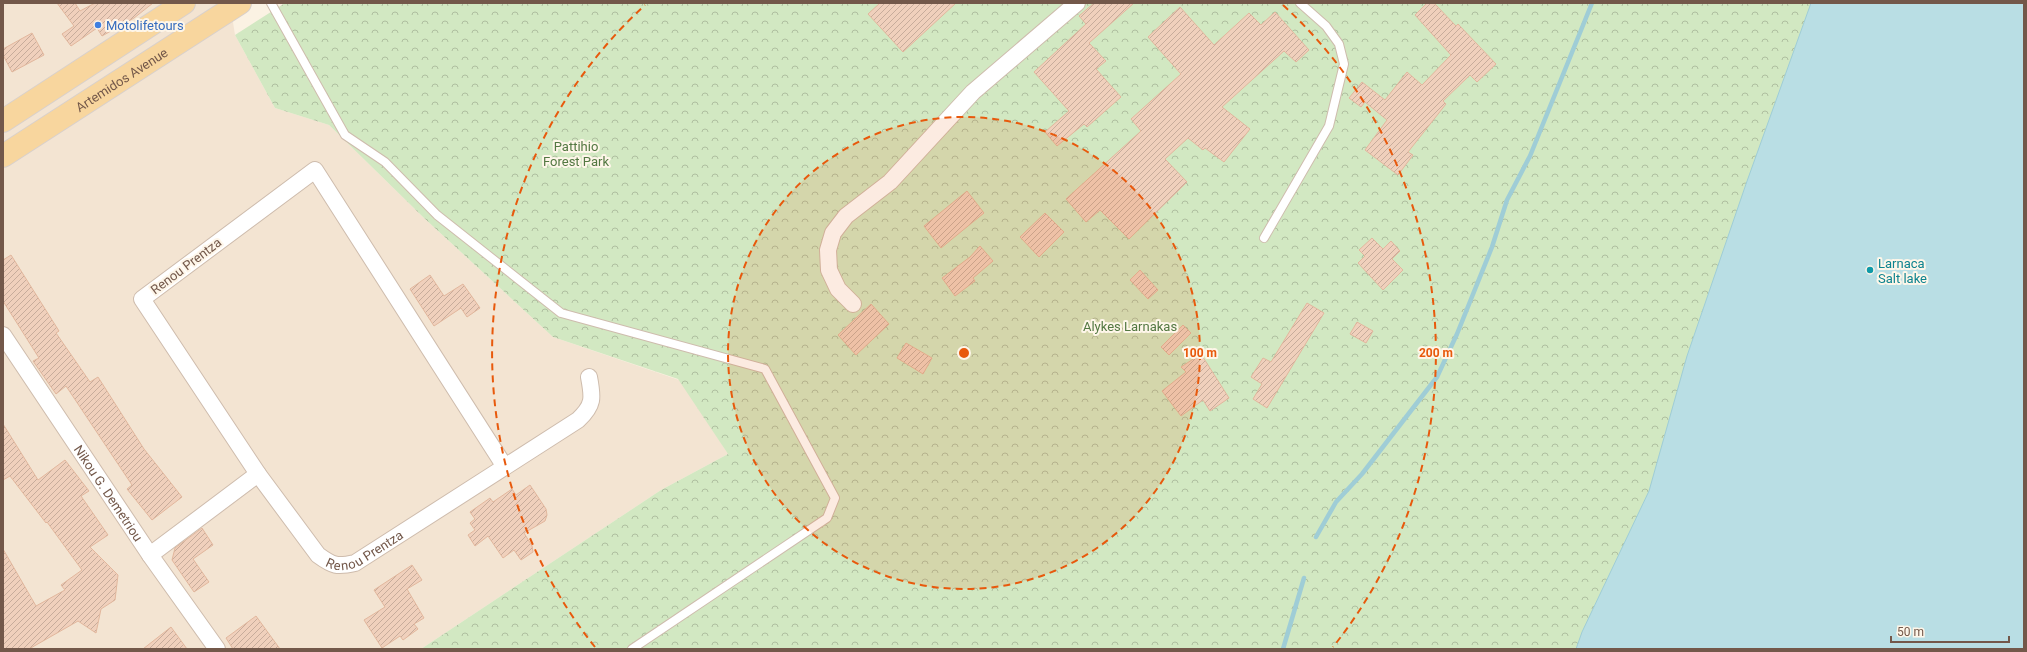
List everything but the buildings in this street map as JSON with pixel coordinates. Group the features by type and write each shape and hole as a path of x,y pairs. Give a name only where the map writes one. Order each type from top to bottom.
{"main road":[{"path":"3,121 184,3"},
{"name":"Artemidos Avenue","path":"3,156 240,3"}],"street":[{"path":"853,304 838,289 829,270 828,250 833,233 846,216 890,182 973,92 1077,3"},
{"name":"Renou Prentza","path":"505,467 314,170 142,299 258,474 318,555 331,564 342,566 355,563 505,467 578,420 589,410 592,396 589,377"},
{"name":"Nikou G. Demetriou","path":"3,335 150,555 217,649"},
{"path":"150,555 258,474"}],"lane":[{"path":"271,3 345,135 385,162 437,215 561,314 765,369 835,498 827,518 632,649"},
{"path":"1264,238 1329,126 1344,64 1339,44 1326,26 1300,3"}],"shaded area":[{"path":"3,3 230,3 235,35 275,108 329,125 424,218 553,337 682,381 728,454 661,490 421,649 3,649"}],"green space":[{"name":"Alykes Larnakas","path":"285,3 2024,3 2024,649 421,649 661,490 728,454 678,379 553,337 424,218 329,125 275,108 235,35"}],"water":[{"name":"Larnaca Salt lake","path":"1811,3 2024,3 2024,649 1576,649 1582,632 1649,491 1687,356 1746,184"}],"waterway":[{"path":"1316,537 1336,502 1362,474 1437,377 1457,334 1492,247 1507,200 1530,156 1592,3"},
{"path":"1283,649 1304,578"}],"place":[{"name":"Motolifetours","path":"98,25"},
{"name":"Larnaca Salt lake","path":"1870,270"}],"park label":[{"name":"Pattihio Forest Park","path":"576,154"}]}
